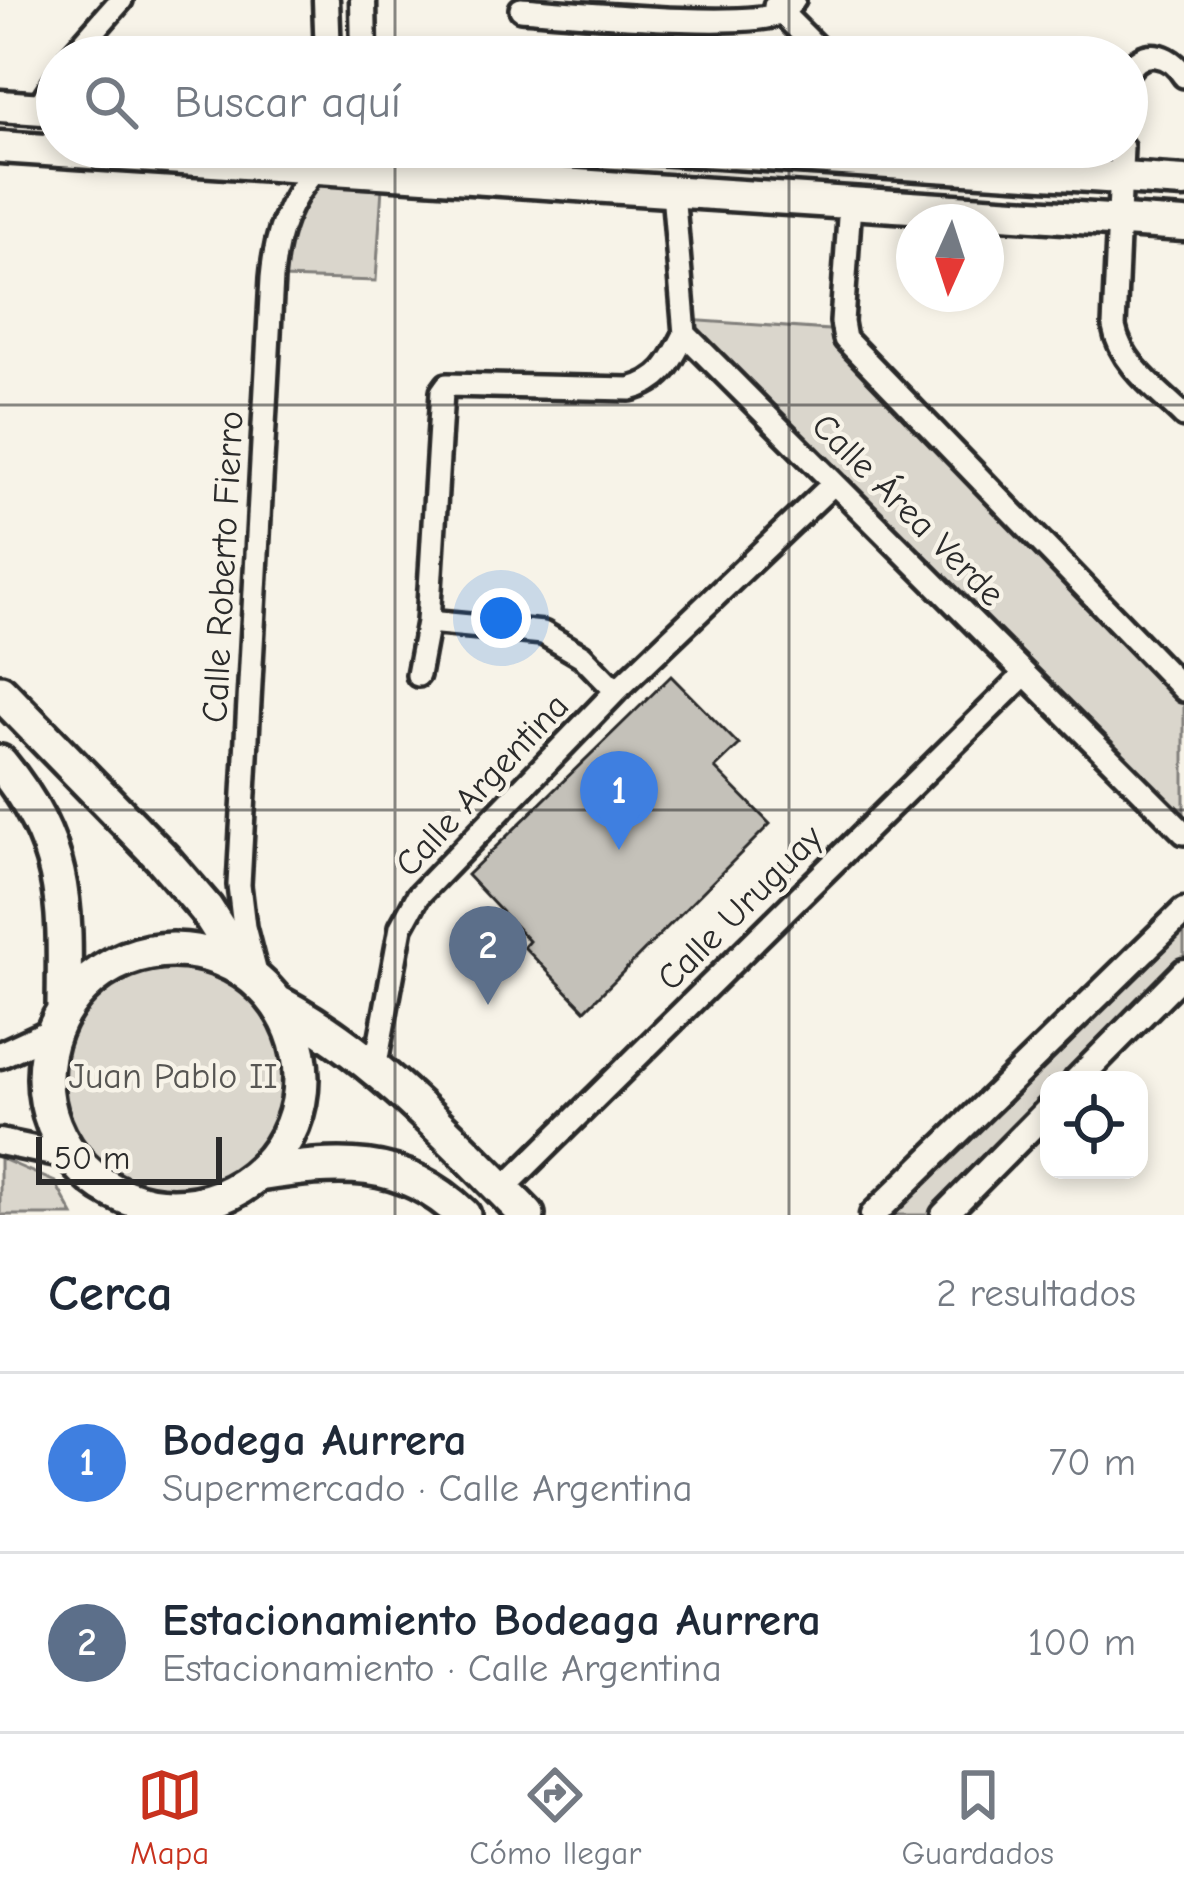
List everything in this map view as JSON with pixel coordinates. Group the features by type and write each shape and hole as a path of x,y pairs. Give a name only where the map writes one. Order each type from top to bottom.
{"main road":[{"path":"0,106 36,108"},
{"path":"0,147 36,148"},
{"path":"446,168 674,192 1184,225"},
{"path":"1028,168 1184,182"},
{"path":"0,692 206,909 220,931 229,962"},
{"path":"0,763 33,807 52,847 64,897 58,1020 45,1057 44,1084 57,1135 84,1169 110,1215"},
{"path":"58,1020 89,980 120,960 156,950 194,951 229,962 374,1069 527,1215"},
{"path":"84,1169 121,1195 176,1206 224,1204 259,1174 283,1145 298,1111 302,1073 295,1036 268,992"},
{"path":"259,1174 329,1163 380,1168 423,1184 463,1215"}],"street":[{"path":"89,36 121,0"},
{"path":"326,0 327,36"},
{"path":"363,0 364,36"},
{"path":"521,8 634,8 728,18 782,4 809,36"},
{"path":"1148,56 1162,55 1176,63 1184,76"},
{"name":"Calle Roberto Fierro","path":"268,992 244,927 239,885 272,278 283,218 311,168"},
{"path":"1122,168 1114,327 1118,345 1184,416"},
{"path":"418,675 428,622 442,392 447,385 630,389 652,383 668,368 686,334 674,192"},
{"name":"Calle Área Verde","path":"850,203 842,322 845,339 1184,690"},
{"name":"Calle Área Verde","path":"686,334 1184,833"},
{"name":"Calle Argentina","path":"374,1069 401,927 418,896 616,691 834,483"},
{"name":"Calle Argentina","path":"428,622 543,633 582,656 616,691"},
{"name":"Calle Uruguay","path":"502,1190 1025,674"},
{"path":"873,1215 1184,911"},
{"path":"1087,1071 1184,973"},
{"path":"0,1055 58,1020"},
{"path":"944,1215 1040,1118"},
{"path":"0,1142 84,1169"}],"green space":[{"path":"307,182 382,187 376,281 282,278 287,233"},
{"path":"687,320 843,331 1184,690 1184,833 686,334"},
{"path":"1184,915 1184,967 1081,1071 1040,1071 1040,1113 939,1215 877,1215"},
{"name":"Juan Pablo II","path":"173,962 217,971 253,996 278,1032 287,1076 278,1120 253,1156 217,1181 173,1190 129,1181 93,1156 68,1120 59,1076 68,1032 93,996 129,971"},
{"path":"0,1158 55,1182 73,1215 0,1215"}],"building":[{"path":"671,676 739,745 715,768 770,824 585,1010 524,947 529,941 467,875"}],"place":[{"name":"Bodega Aurrera","path":"619,850"},
{"name":"Estacionamiento Bodeaga Aurrera","path":"488,1005"}]}
